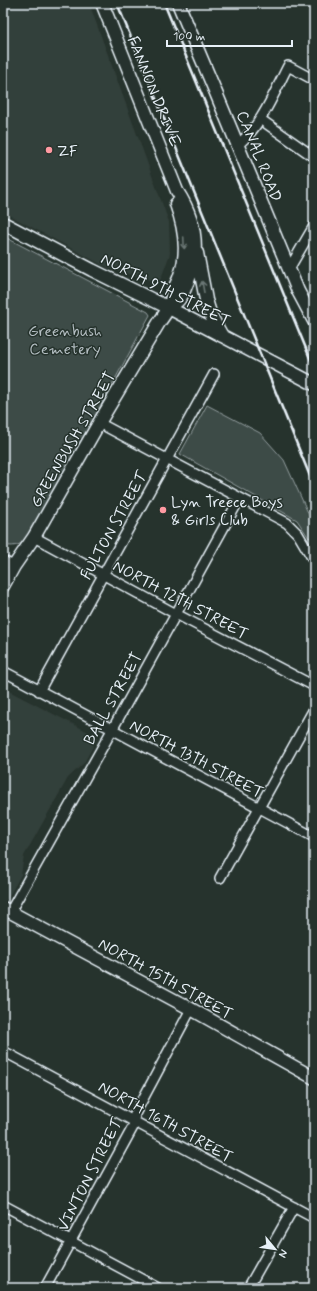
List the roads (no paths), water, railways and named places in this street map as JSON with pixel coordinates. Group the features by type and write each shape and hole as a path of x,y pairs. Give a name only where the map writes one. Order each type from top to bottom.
{"main road":[{"name":"FANNON DRIVE","path":"102,3 177,191 184,201 191,222 196,245 191,272 180,300 170,308"},
{"name":"CANAL ROAD","path":"178,3 298,291 314,321"},
{"name":"FANNON DRIVE","path":"170,308 173,290 181,274 184,258 184,242 181,219 176,204 177,191"},
{"name":"NORTH 9TH STREET","path":"3,223 92,270 170,308 314,384"},
{"path":"196,245 206,300 211,316 222,336"},
{"name":"GREENBUSH STREET","path":"3,586 14,566 34,537 99,423 160,321 170,308"},
{"name":"NORTH 15TH STREET","path":"7,910 191,1009 314,1078"}],"street":[{"path":"237,145 246,138 260,119 288,66 314,80"},
{"path":"260,119 314,157"},
{"path":"289,269 314,226"},
{"name":"FULTON STREET","path":"39,691 214,374"},
{"path":"99,423 287,523 298,534 314,562"},
{"name":"BALL STREET","path":"7,910 112,730 240,498"},
{"name":"NORTH 12TH STREET","path":"34,537 176,614 314,686"},
{"path":"3,560 14,566"},
{"name":"NORTH 13TH STREET","path":"3,671 314,837"},
{"path":"220,878 314,709"},
{"name":"VINTON STREET","path":"45,1288 133,1127 135,1114 191,1009"},
{"name":"NORTH 16TH STREET","path":"3,1051 314,1217"},
{"path":"3,1205 158,1288"},
{"path":"248,1288 294,1207"}],"railway":[{"path":"117,3 314,486"},
{"path":"164,3 314,368"}],"place":[{"name":"ZF","path":"49,150"},
{"name":"Lyn Treece Boys & Girls Club","path":"163,510"}],"park label":[{"name":"Greenbush Cemetery","path":"65,339"}]}
